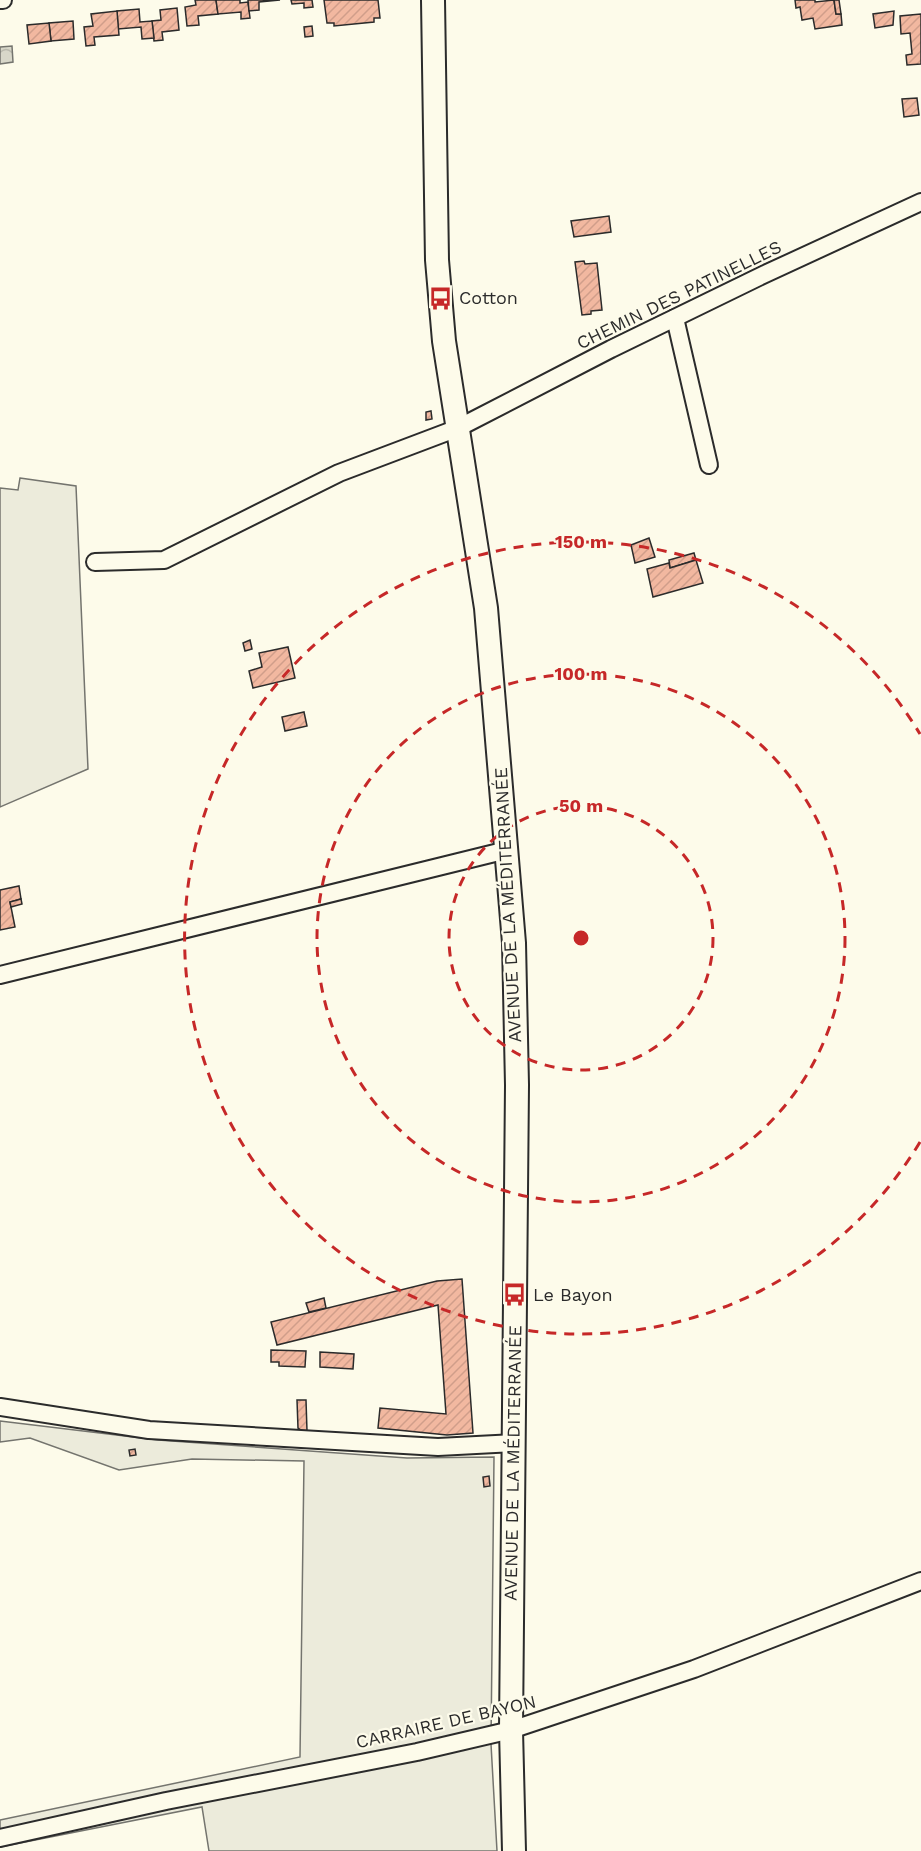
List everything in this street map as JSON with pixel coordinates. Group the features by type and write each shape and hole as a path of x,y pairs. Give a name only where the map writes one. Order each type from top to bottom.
{"main road":[{"name":"AVENUE DE LA MÉDITERRANÉE","path":"433,0 437,260 444,341 486,609 514,943 517,1085 511,1730 514,1851"}],"street":[{"name":"CHEMIN DES PATINELLES","path":"95,562 164,560 339,474 458,428 675,318 921,202"},
{"path":"675,318 709,465"},
{"path":"0,975 507,850"},
{"path":"0,1407 149,1430 438,1447 513,1443"},
{"name":"CARRAIRE DE BAYON","path":"0,1838 511,1730 694,1669 921,1581"}],"shaded area":[{"path":"20,478 76,486 88,769 0,807 0,488 18,490"},
{"path":"0,1421 158,1440 407,1458 494,1457 491,1744 497,1851 209,1851 202,1807 0,1847 0,1820 300,1757 304,1461 192,1459 119,1470 30,1438 0,1442"}],"water":[{"path":"12,46 13,62 0,64 0,47"}],"building":[{"path":"195,0 216,0 218,14 198,16 199,25 187,26 185,7 196,5"},
{"path":"216,0 248,2 250,18 241,19 241,12 218,14"},
{"path":"248,0 280,0 259,2 259,10 249,11"},
{"path":"291,0 312,0 313,7 304,8 304,3 292,4"},
{"path":"324,0 378,0 380,18 374,18 374,22 334,26 334,23 327,23"},
{"path":"795,0 815,0 815,2 834,0 836,14 841,14 842,25 815,29 813,18 802,20 800,7 796,8"},
{"path":"834,0 839,0 841,14 836,14"},
{"path":"177,8 179,30 162,32 163,40 154,41 152,21 161,20 160,10"},
{"path":"139,9 140,22 152,21 154,38 142,39 141,27 118,29 117,11"},
{"path":"117,11 119,35 94,37 95,45 86,46 84,27 93,26 91,14"},
{"path":"894,11 893,25 875,28 873,14"},
{"path":"921,14 921,64 907,65 906,55 912,54 910,33 901,34 900,16"},
{"path":"73,21 74,39 51,41 49,23"},
{"path":"49,23 51,41 29,44 27,25"},
{"path":"312,26 313,36 305,37 304,27"},
{"path":"917,98 919,115 904,117 902,99"},
{"path":"609,216 611,232 574,237 571,221"},
{"path":"584,261 585,264 597,263 602,310 582,315 575,262"},
{"path":"431,411 432,419 426,420 426,412"},
{"path":"649,538 655,557 635,563 631,545"},
{"path":"694,553 696,560 670,568 669,560"},
{"path":"696,560 703,583 653,597 647,569 669,563 670,568"},
{"path":"250,640 252,649 245,651 243,643"},
{"path":"288,647 295,678 253,688 249,671 262,667 259,653"},
{"path":"304,712 307,726 285,731 282,717"},
{"path":"19,886 21,899 10,902 15,927 0,930 0,890"},
{"path":"21,899 22,904 11,907 10,902"},
{"path":"462,1279 473,1433 447,1435 378,1428 380,1408 446,1414 438,1305 277,1345 271,1322 437,1281"},
{"path":"324,1298 326,1308 309,1312 306,1303"},
{"path":"271,1350 306,1351 305,1367 279,1366 279,1362 271,1362"},
{"path":"320,1352 354,1354 353,1369 320,1367"},
{"path":"297,1400 306,1400 307,1431 298,1428"},
{"path":"135,1449 136,1455 130,1456 129,1450"},
{"path":"489,1476 490,1486 484,1487 483,1477"}],"place":[{"name":"Cotton","path":"441,298"},
{"name":"Le Bayon","path":"515,1295"}]}
